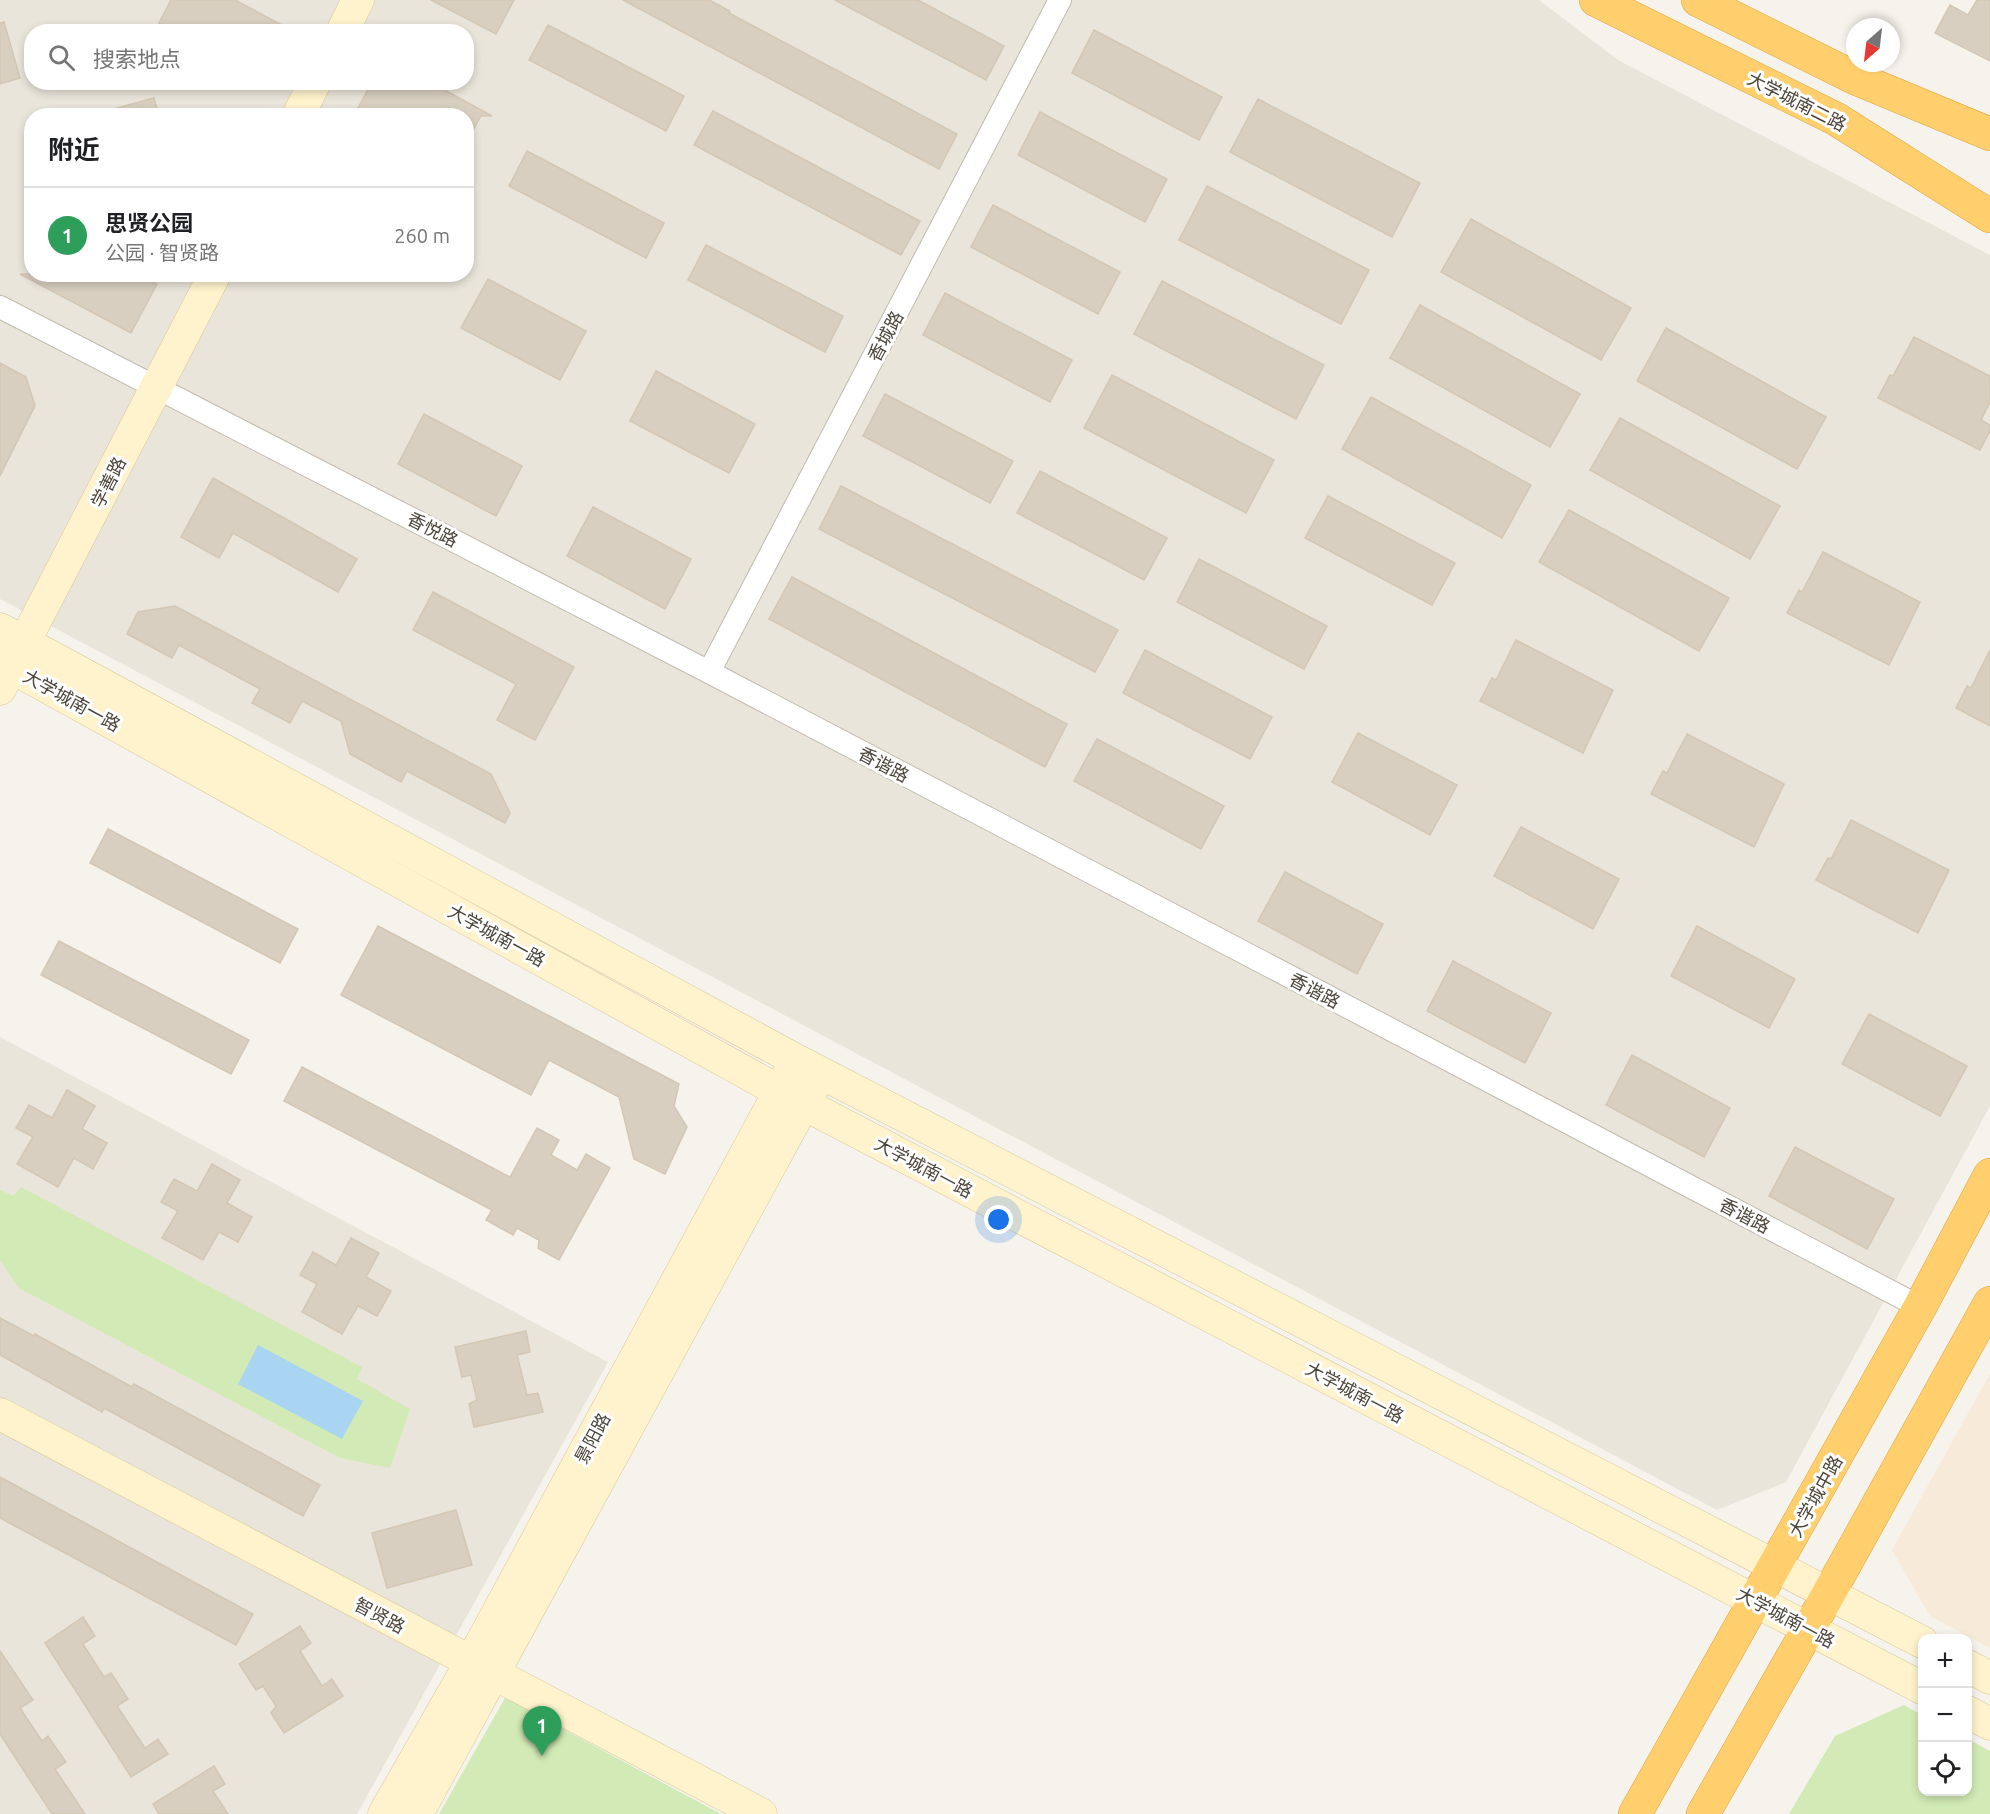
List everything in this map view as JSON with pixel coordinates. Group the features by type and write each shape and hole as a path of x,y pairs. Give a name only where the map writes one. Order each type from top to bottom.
{"highway":[{"name":"大学城南二路","path":"1596,0 1836,119 1990,216"},
{"path":"1698,0 1855,78 1990,134"},
{"name":"大学城中路","path":"1635,1814 1920,1307 1990,1175"},
{"path":"1702,1814 1809,1629 1990,1303"}],"main road":[{"path":"346,24 358,0"},
{"path":"302,108 311,90"},
{"name":"学善路","path":"7,658 157,387 211,282"},
{"name":"大学城南一路","path":"7,658 808,1066 1918,1639"},
{"name":"大学城南一路","path":"7,658 792,1098 1918,1685"},
{"name":"景阳路","path":"417,1814 483,1668 808,1066"},
{"name":"智贤路","path":"0,1414 761,1814"},
{"name":"景阳路","path":"384,1814 483,1668"},
{"path":"1972,1668 1990,1677"},
{"path":"1972,1714 1990,1724"}],"street":[{"name":"香城路","path":"709,672 1060,0"},
{"name":"香悦路","path":"0,307 709,672"},
{"name":"香谐路","path":"709,672 1920,1307"}],"shaded area":[{"path":"0,0 1539,0 1618,60 1990,255 1990,1106 1786,1482 1717,1510 0,599"},
{"path":"0,1037 608,1362 357,1814 0,1814"},
{"path":"1990,1374 1990,1648 1972,1638 1972,1634 1964,1634 1930,1616 1892,1550"}],"green space":[{"path":"21,1187 362,1367 357,1379 410,1409 390,1468 340,1458 19,1288 0,1260 0,1190 14,1196"},
{"path":"505,1698 721,1814 439,1814"},
{"path":"1904,1705 1918,1713 1918,1796 1972,1796 1972,1741 1990,1751 1990,1814 1789,1814 1835,1736"}],"water":[{"path":"258,1345 363,1401 342,1439 238,1384"}],"building":[{"path":"171,0 235,0 280,24 161,24 159,23"},
{"path":"431,0 514,0 496,34"},
{"path":"623,0 709,0 730,11 729,13 957,134 939,169"},
{"path":"835,0 918,0 1004,46 986,80"},
{"path":"1977,0 1990,0 1990,61 1935,33 1950,5 1968,15"},
{"path":"4,22 20,78 0,84 0,23"},
{"path":"548,25 684,96 666,131 529,60"},
{"path":"1094,30 1222,97 1199,140 1072,73"},
{"path":"368,90 445,90 492,116 481,116 474,128 474,108 358,108"},
{"path":"154,98 157,108 117,108"},
{"path":"1258,99 1420,183 1392,237 1230,152"},
{"path":"713,111 920,221 901,255 694,145"},
{"path":"1040,112 1167,179 1145,222 1018,155"},
{"path":"527,151 664,223 646,258 509,186"},
{"path":"1207,186 1369,270 1341,324 1179,240"},
{"path":"993,205 1120,272 1098,314 971,247"},
{"path":"1471,219 1631,308 1601,360 1441,272"},
{"path":"706,245 843,316 825,352 688,280"},
{"path":"488,279 586,331 560,380 461,328"},
{"path":"1162,281 1324,365 1296,419 1134,334"},
{"path":"35,282 153,282 157,284 131,333"},
{"path":"945,293 1072,360 1050,402 923,335"},
{"path":"1420,305 1580,394 1550,447 1390,358"},
{"path":"1666,328 1826,417 1797,469 1637,381"},
{"path":"1914,337 1990,376 1990,402 1981,420 1990,425 1990,431 1980,450 1878,398"},
{"path":"0,363 26,377 35,406 0,476"},
{"path":"656,371 755,424 729,473 630,421"},
{"path":"1112,375 1274,460 1246,513 1084,428"},
{"path":"885,394 1013,461 990,503 863,436"},
{"path":"1371,397 1531,485 1502,538 1342,449"},
{"path":"424,414 522,466 496,516 398,464"},
{"path":"1620,418 1780,506 1750,559 1590,470"},
{"path":"1040,471 1167,538 1144,580 1017,513"},
{"path":"213,478 357,559 338,592 233,533 219,558 181,537"},
{"path":"841,486 1118,630 1095,672 819,529"},
{"path":"1328,496 1455,563 1432,605 1305,538"},
{"path":"593,507 691,559 665,609 567,556"},
{"path":"1569,510 1729,598 1699,651 1539,562"},
{"path":"1823,552 1920,602 1889,665 1787,613 1799,590 1802,592"},
{"path":"1199,559 1327,626 1304,669 1177,602"},
{"path":"792,577 1067,724 1045,767 769,619"},
{"path":"433,592 574,667 535,740 497,720 516,684 413,630"},
{"path":"175,606 491,774 510,813 505,823 407,771 401,782 350,754 341,721 302,701 290,723 252,703 260,689 179,645 172,658 127,634 138,612"},
{"path":"1516,640 1613,690 1583,753 1480,701 1492,678 1496,680"},
{"path":"1145,650 1272,717 1250,759 1123,693"},
{"path":"1990,650 1990,726 1956,708 1967,686 1971,688"},
{"path":"1358,733 1457,785 1430,835 1332,782"},
{"path":"1687,734 1784,784 1754,847 1651,794 1663,771 1667,773"},
{"path":"1097,739 1224,806 1201,849 1074,781"},
{"path":"1851,820 1949,870 1918,933 1816,880 1828,858 1831,859"},
{"path":"1521,827 1619,879 1593,929 1494,876"},
{"path":"108,829 298,929 280,963 90,863"},
{"path":"1285,872 1383,924 1357,974 1258,921"},
{"path":"378,926 679,1084 674,1106 687,1127 665,1174 634,1159 619,1097 549,1060 531,1095 341,995"},
{"path":"1697,926 1795,979 1769,1028 1671,976"},
{"path":"59,941 249,1040 231,1074 41,975"},
{"path":"1453,961 1551,1013 1525,1063 1427,1011"},
{"path":"1869,1014 1967,1066 1940,1116 1842,1064"},
{"path":"1632,1055 1730,1108 1704,1157 1606,1105"},
{"path":"302,1067 510,1177 537,1128 559,1140 551,1155 577,1170 586,1154 610,1168 559,1260 538,1248 539,1240 517,1228 513,1235 486,1220 492,1210 284,1101"},
{"path":"67,1090 95,1106 82,1129 107,1143 93,1169 74,1158 58,1187 17,1164 33,1137 16,1128 29,1105 52,1118"},
{"path":"1795,1147 1894,1199 1867,1249 1769,1196"},
{"path":"212,1164 240,1180 227,1203 252,1217 238,1242 219,1232 203,1260 162,1238 178,1211 161,1202 174,1179 197,1191"},
{"path":"351,1238 379,1253 366,1277 391,1291 377,1316 358,1306 342,1334 302,1312 317,1284 300,1275 313,1252 336,1265"},
{"path":"0,1318 34,1336 35,1334 132,1387 134,1384 320,1485 303,1516 104,1408 102,1412 0,1355"},
{"path":"526,1331 530,1352 517,1355 527,1395 538,1393 543,1412 474,1427 469,1404 477,1400 471,1375 462,1377 455,1347"},
{"path":"0,1477 253,1614 236,1645 0,1518"},
{"path":"456,1510 472,1565 387,1588 372,1533"},
{"path":"83,1617 95,1636 83,1644 104,1677 111,1673 128,1699 117,1706 145,1748 158,1739 168,1754 131,1777 45,1643"},
{"path":"300,1626 311,1643 300,1651 322,1686 332,1679 343,1696 284,1733 271,1713 276,1706 263,1686 256,1690 239,1664"},
{"path":"0,1651 33,1700 20,1708 42,1741 48,1736 66,1762 55,1769 85,1814 52,1814 0,1734"},
{"path":"214,1766 225,1784 213,1791 228,1814 159,1814 153,1804"}],"place":[{"name":"思贤公园","path":"542,1756"}]}
